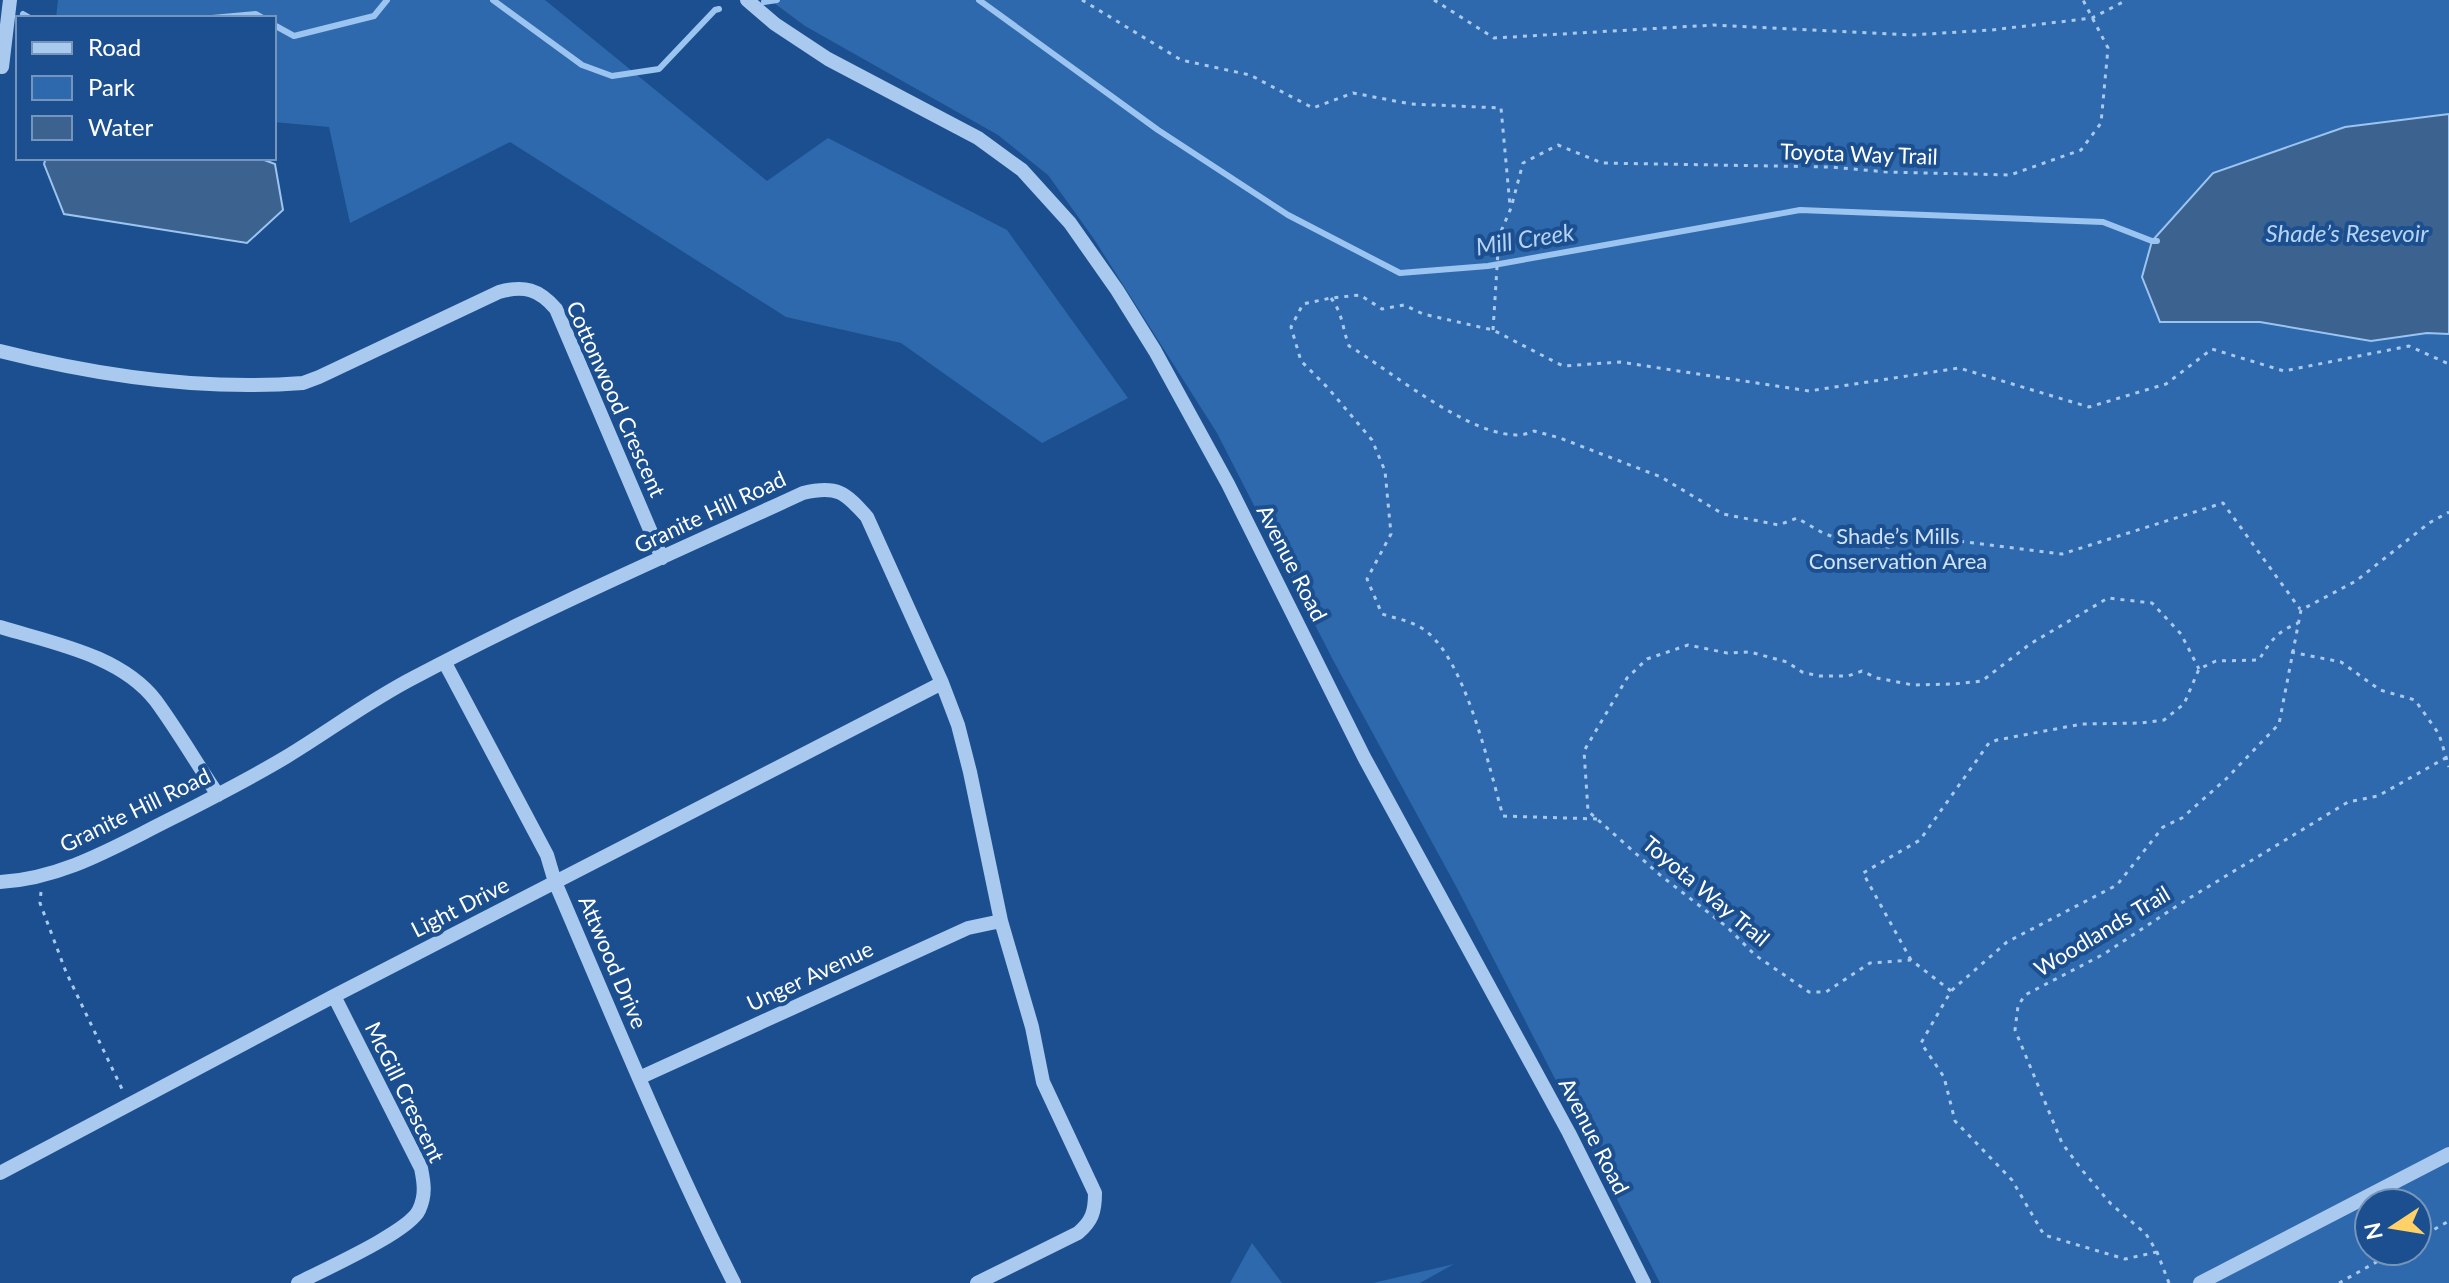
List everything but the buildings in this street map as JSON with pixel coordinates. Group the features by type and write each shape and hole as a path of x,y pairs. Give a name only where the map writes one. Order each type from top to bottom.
{"street":[{"path":"2,67 10,0"},
{"name":"Avenue Road","path":"747,0 775,24 828,59 978,138 1022,170 1070,223 1155,351 1228,484 1364,757 1569,1133 1644,1283"},
{"name":"Cottonwood Crescent","path":"0,351 65,368 173,383 303,383 499,292 514,288 530,289 545,296 556,309 662,558"},
{"name":"Granite Hill Road","path":"0,882 42,877 82,863 283,759 413,678 541,614 803,493 822,488 848,495 867,517 958,725 1001,921 1032,1027 1043,1082 1095,1193 1095,1210 1090,1223 1078,1233 977,1283"},
{"path":"0,627 83,653 124,673 156,701 218,795"},
{"name":"Attwood Drive","path":"445,663 547,855 555,882 692,1200 734,1283"},
{"name":"Light Drive","path":"0,1173 334,996 942,683"},
{"name":"Unger Avenue","path":"639,1078 968,928 1001,921"},
{"name":"McGill Crescent","path":"298,1283 398,1230 419,1212 426,1189 421,1168 334,996"},
{"path":"2200,1283 2449,1154"}],"path":[{"name":"Toyota Way Trail","path":"1082,0 1181,60 1250,75 1313,108 1353,93 1411,104 1501,108 1511,208"},
{"path":"1434,0 1494,38 1714,25 1912,35 1992,30 2092,18 2127,0"},
{"name":"Toyota Way Trail","path":"1493,330 1496,252 1523,163 1558,145 1602,163 1830,167 1887,172 2010,175 2081,150 2101,123 2108,48 2083,0"},
{"path":"1597,819 1503,816 1466,694 1446,651 1420,626 1382,614 1367,579 1391,534 1385,471 1372,440 1301,361 1291,327 1303,304 1360,295 1382,309 1404,305 1423,314 1493,330 1563,366 1620,362 1809,391 1959,368 2089,407 2166,384 2212,349 2284,371 2409,346 2449,364"},
{"path":"1331,298 1341,312 1349,346 1462,418 1495,433 1525,435 1534,431 1560,438 1661,477 1723,514 1779,525 1797,518 1849,543 1889,547 1913,536 1931,543 1942,537 2062,554 2223,503 2301,610 2279,724 2226,779 2182,818 2163,827 2117,885 2007,942 1951,991 1921,1043 1944,1077 1955,1121 2012,1180 2044,1235 2125,1259 2157,1252"},
{"path":"2301,610 2356,581 2429,523 2449,512"},
{"path":"1597,819 1588,811 1584,751 1627,678 1647,659 1688,645 1727,653 1750,652 1787,662 1802,672 1819,676 1848,676 1862,671 1877,678 1913,685 1982,681 2030,644 2108,598 2152,603 2181,634 2199,669"},
{"path":"1951,991 1911,960 1863,873 1920,840 1989,743 2082,724 2164,720 2184,704 2199,669 2216,661 2259,660 2271,639 2282,629 2298,623"},
{"path":"2291,652 2341,662 2380,690 2415,700 2439,734 2449,767"},
{"name":"Woodlands Trail","path":"2169,1283 2146,1234 2111,1204 2062,1143 2015,1030 2018,1006 2025,995 2104,954 2348,802 2378,796 2447,757"},
{"name":"Toyota Way Trail","path":"1597,819 1660,875 1727,927 1755,955 1809,992 1826,992 1870,963 1911,960"},
{"path":"42,877 40,903 66,972 129,1105"},
{"path":"2339,1283 2368,1267"}],"green space":[{"path":"58,0 545,0 767,181 828,138 1007,230 1128,398 1042,443 901,343 786,317 510,142 350,223 329,127 276,122 276,16 56,16"},
{"name":"Shade’s Mills Conservation Area","path":"770,0 2449,0 2449,1283 1660,1283 1458,890 1333,660 1217,433 1094,239 1048,175 998,135 805,26"},
{"path":"1252,1243 1282,1283 1230,1283"},
{"path":"1454,1264 1420,1283 1373,1283"}],"water":[{"name":"Shade’s Resevoir","path":"2449,114 2449,334 2427,333 2371,341 2260,322 2160,322 2142,277 2152,241 2213,173 2345,127"},
{"path":"45,160 264,160 275,164 283,210 247,243 64,214 44,164"}],"waterway":[{"path":"276,26 294,36 374,16 387,0"},
{"path":"493,0 582,65 612,76 659,69 719,9"},
{"path":"764,2 777,0"},
{"name":"Mill Creek","path":"979,0 1158,130 1288,215 1400,273 1488,266 1800,210 2103,222 2157,241"},
{"path":"23,14 26,16"},
{"path":"234,16 260,16"}]}
